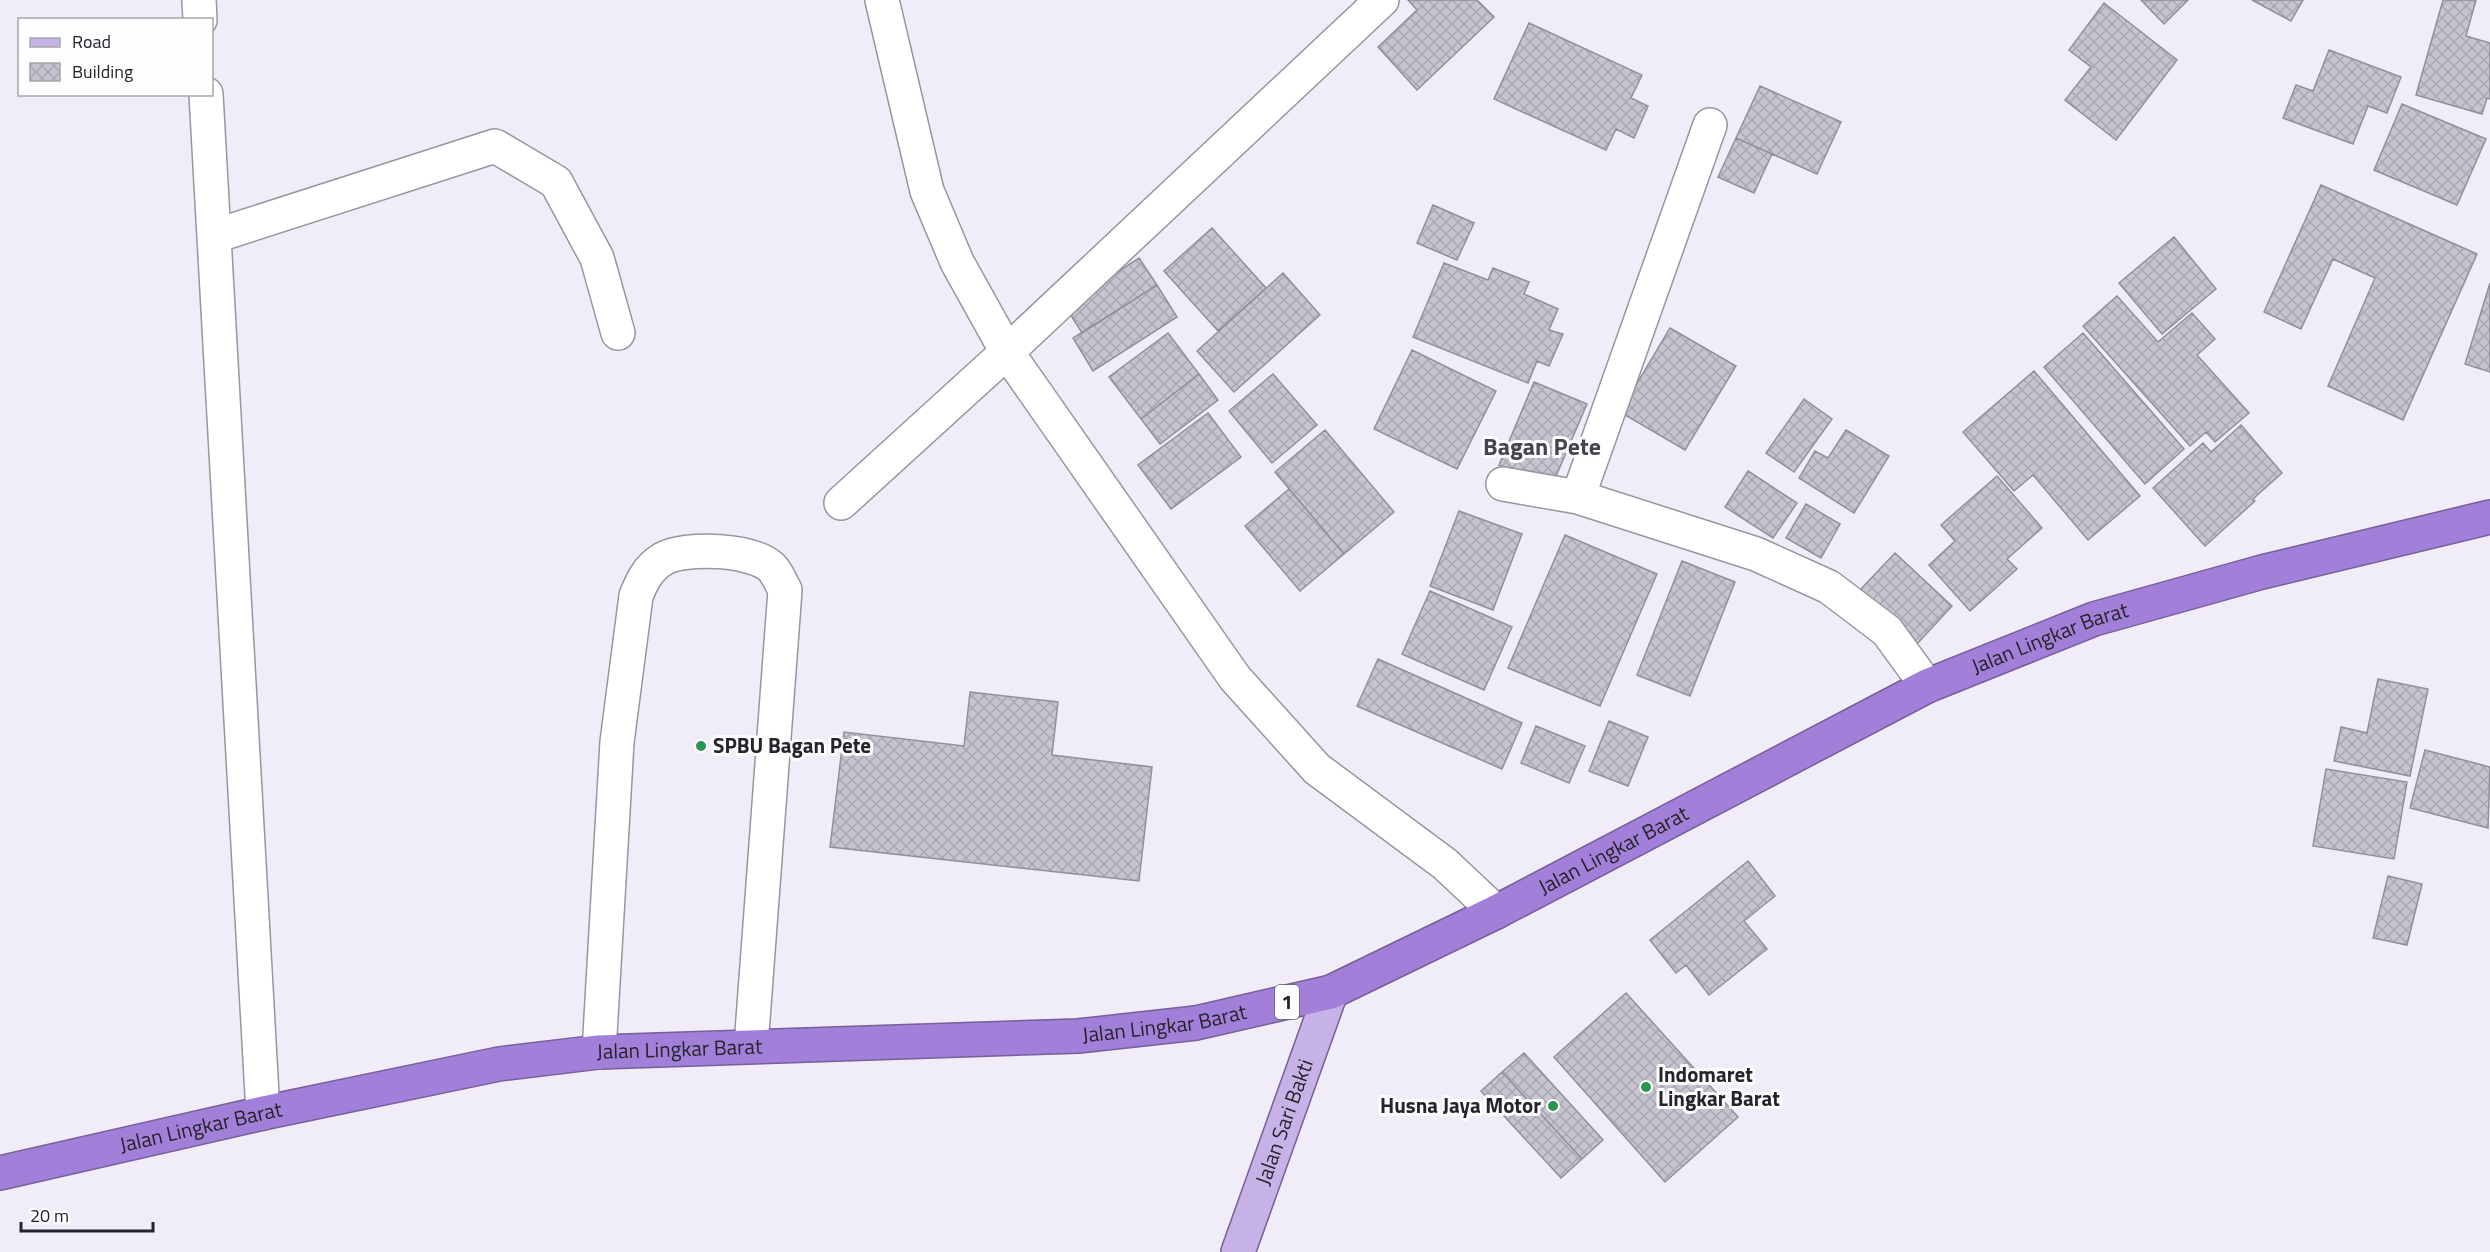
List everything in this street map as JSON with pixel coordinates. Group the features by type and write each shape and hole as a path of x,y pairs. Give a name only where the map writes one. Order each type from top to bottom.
{"highway":[{"name":"Jalan Lingkar Barat","path":"0,1173 263,1113 499,1064 599,1052 1078,1036 1196,1023 1330,992 1496,912 1927,686 2094,619 2262,572 2490,517"}],"main road":[{"name":"Jalan Sari Bakti","path":"1238,1252 1330,992"}],"street":[{"path":"199,0 200,18"},
{"path":"882,0 927,191 957,262 1007,352 1235,678 1317,769 1444,864 1496,912"},
{"path":"841,503 1007,352 1382,0"},
{"path":"206,96 263,1113"},
{"path":"1578,497 1710,125"},
{"path":"215,236 495,146 556,182 597,258 618,333"},
{"path":"1503,484 1578,497 1756,554 1829,587 1887,631 1927,686"},
{"path":"599,1052 616,742 636,596 645,575 660,560 674,553 725,552 757,559 773,569 785,590 751,1046"}],"building":[{"path":"1408,0 1477,0 1494,17 1417,90 1378,47 1417,10"},
{"path":"2141,0 2188,0 2164,24"},
{"path":"2252,0 2303,0 2291,21"},
{"path":"2443,0 2476,0 2466,36 2490,43 2490,99 2487,98 2482,114 2416,95"},
{"path":"2104,3 2177,60 2116,140 2065,100 2091,67 2069,50"},
{"path":"1529,23 1642,75 1631,98 1648,106 1634,138 1616,129 1606,150 1494,99"},
{"path":"2329,50 2401,77 2387,113 2368,106 2353,144 2283,118 2296,85 2313,91"},
{"path":"1760,86 1841,122 1817,174 1736,138"},
{"path":"2402,104 2486,139 2457,205 2374,170"},
{"path":"1736,138 1772,154 1754,193 1718,177"},
{"path":"2321,185 2477,254 2403,420 2328,386 2375,278 2333,259 2301,329 2264,312"},
{"path":"1433,205 1474,223 1457,260 1417,243"},
{"path":"1212,228 1266,288 1218,331 1164,271"},
{"path":"2174,237 2216,289 2162,334 2119,283"},
{"path":"1139,258 1157,285 1082,333 1065,306"},
{"path":"1444,263 1488,280 1493,268 1529,282 1524,294 1558,309 1549,330 1563,334 1549,366 1537,361 1528,383 1413,337"},
{"path":"1283,273 1320,315 1234,392 1197,351"},
{"path":"2490,283 2490,372 2465,364"},
{"path":"1157,285 1177,317 1093,371 1073,338"},
{"path":"2117,296 2158,342 2192,313 2215,339 2197,355 2249,413 2215,442 2206,432 2190,446 2083,326"},
{"path":"1670,328 1736,366 1685,450 1620,412"},
{"path":"1168,333 1199,374 1141,419 1109,377"},
{"path":"2083,333 2184,449 2145,484 2044,367"},
{"path":"1412,350 1496,391 1457,469 1374,429"},
{"path":"2034,371 2140,496 2088,540 2033,475 2014,491 1963,432"},
{"path":"1199,374 1218,400 1160,444 1141,419"},
{"path":"1273,374 1317,425 1272,463 1229,411"},
{"path":"1534,382 1587,404 1551,488 1499,465"},
{"path":"1804,399 1832,419 1794,472 1766,453"},
{"path":"1208,413 1241,457 1171,509 1138,465"},
{"path":"2241,425 2282,473 2205,546 2153,488 2203,443 2211,452"},
{"path":"1325,430 1394,512 1344,554 1275,472"},
{"path":"1846,430 1889,456 1854,513 1799,478 1815,451 1828,458"},
{"path":"1748,471 1797,503 1773,538 1725,507"},
{"path":"1997,476 2042,528 2007,559 2017,569 1970,611 1929,565 1955,541 1941,525"},
{"path":"1289,489 1344,554 1300,591 1245,526"},
{"path":"1806,504 1840,524 1821,558 1786,538"},
{"path":"1459,511 1522,534 1493,610 1430,586"},
{"path":"1565,535 1657,574 1600,706 1508,668"},
{"path":"1895,553 1952,606 1917,644 1860,590"},
{"path":"1682,561 1735,582 1690,696 1637,675"},
{"path":"1430,591 1512,627 1484,690 1402,654"},
{"path":"1378,659 1522,723 1502,769 1357,706"},
{"path":"2378,679 2428,689 2410,776 2334,761 2341,727 2367,733"},
{"path":"970,692 1058,702 1052,755 1152,767 1139,881 830,847 844,732 964,746"},
{"path":"1609,721 1648,737 1628,786 1589,771"},
{"path":"1536,726 1585,746 1569,783 1521,763"},
{"path":"2425,750 2490,767 2488,828 2410,808"},
{"path":"2326,769 2407,782 2394,859 2313,846"},
{"path":"1748,861 1775,896 1744,921 1767,949 1709,995 1686,965 1676,973 1650,940"},
{"path":"2388,876 2422,884 2407,945 2373,938"},
{"name":"Indomaret Lingkar Barat","path":"1626,993 1738,1117 1665,1182 1554,1057"},
{"name":"Husna Jaya Motor","path":"1524,1053 1603,1140 1582,1159 1502,1072"},
{"path":"1502,1072 1582,1159 1561,1178 1481,1091"}],"place":[{"name":"SPBU Bagan Pete","path":"701,746"},
{"name":"Indomaret Lingkar Barat","path":"1646,1087"},
{"name":"Husna Jaya Motor","path":"1553,1106"}],"district":[{"name":"Bagan Pete","path":"1542,447"}]}
